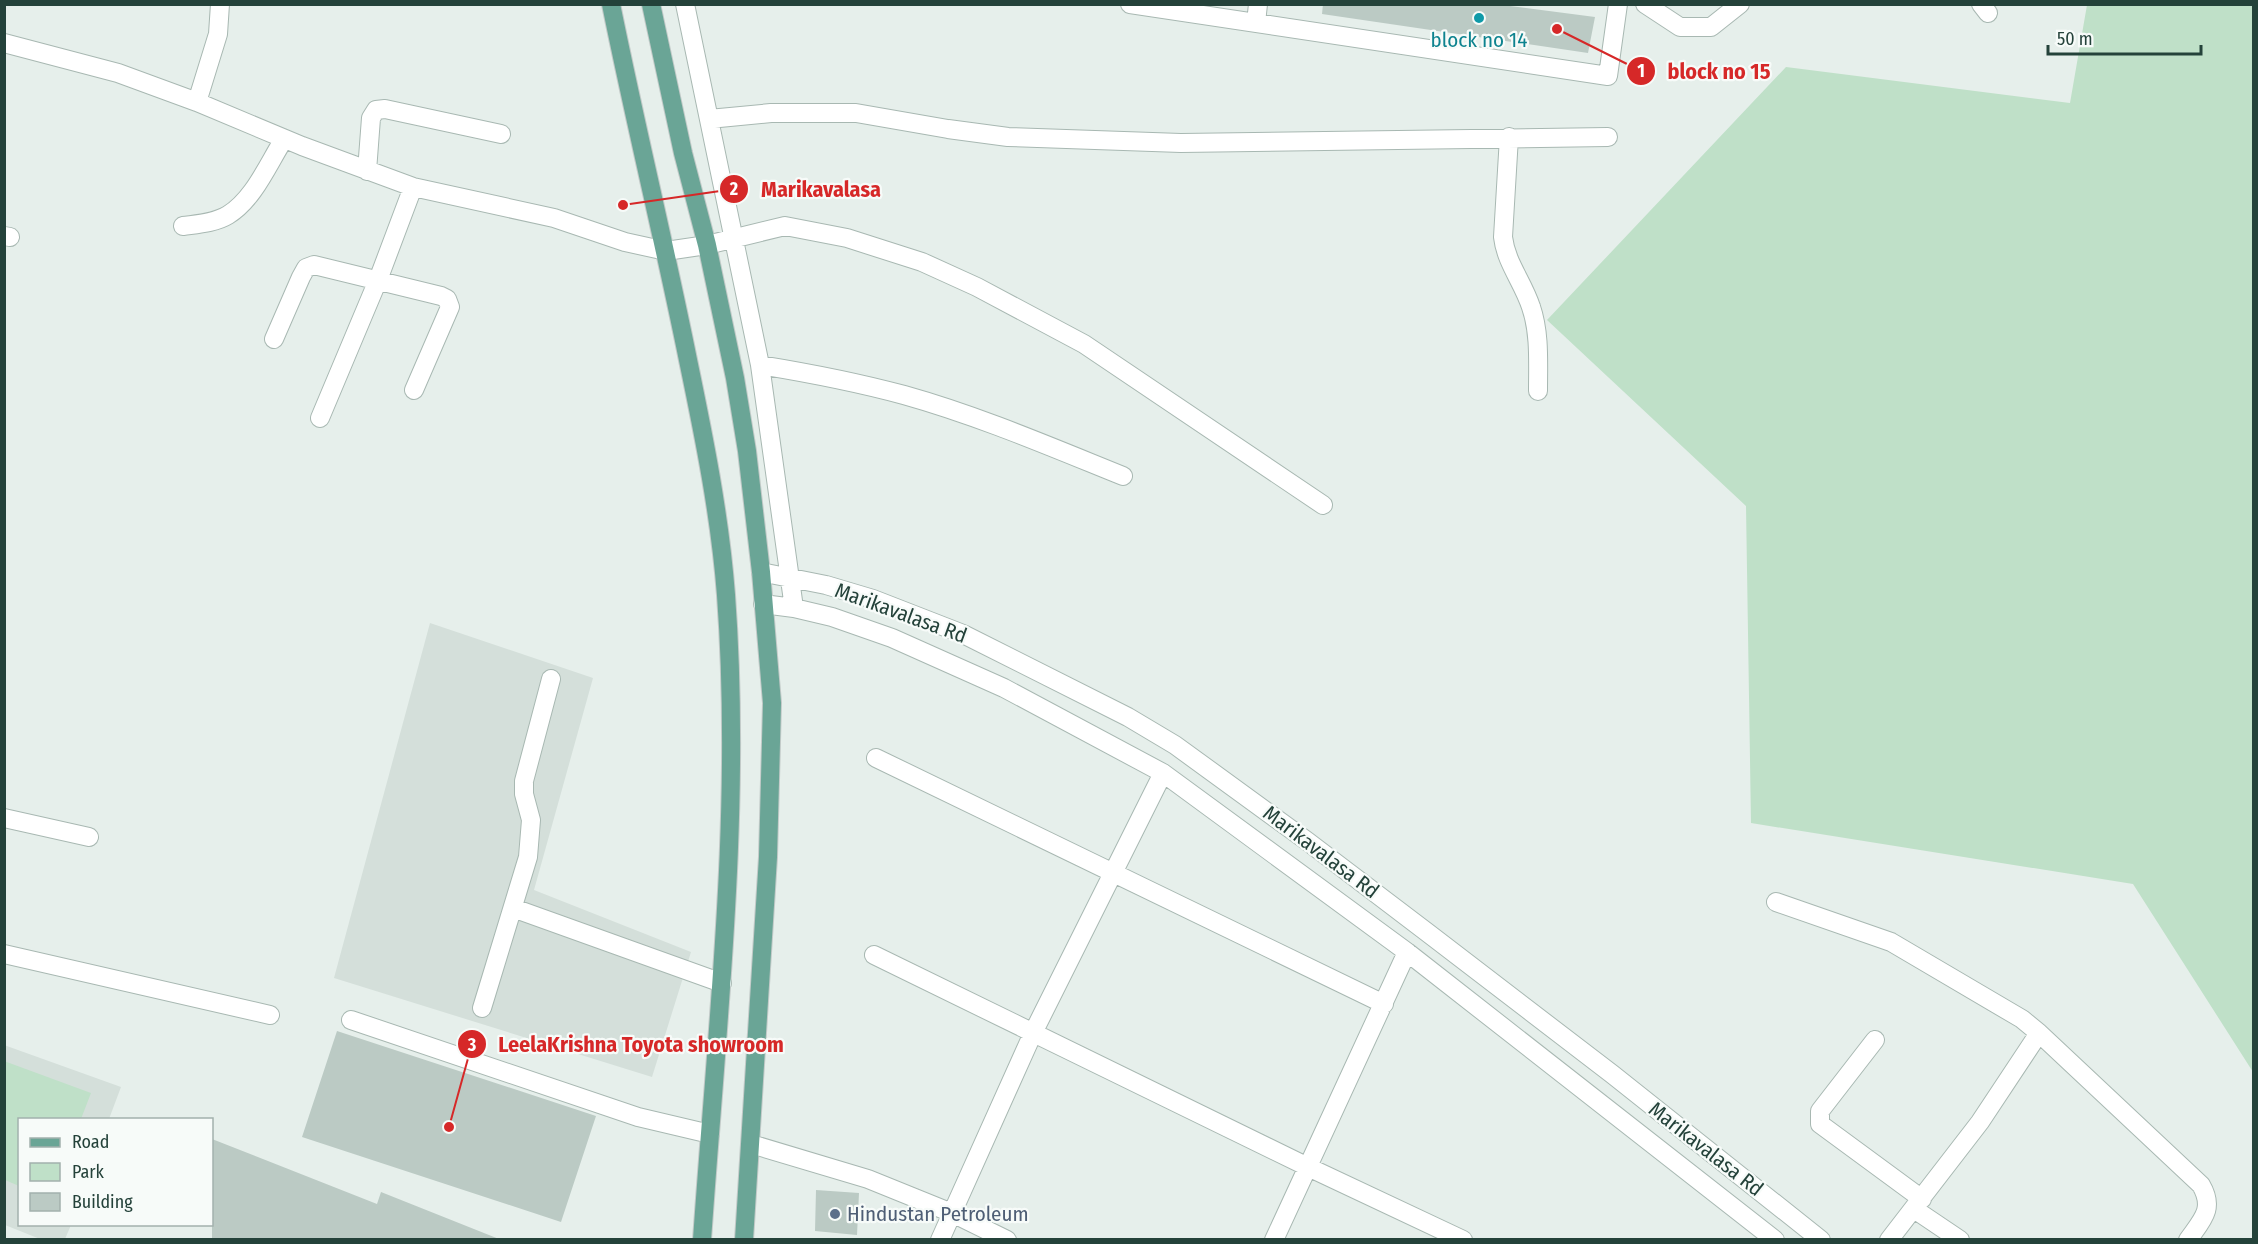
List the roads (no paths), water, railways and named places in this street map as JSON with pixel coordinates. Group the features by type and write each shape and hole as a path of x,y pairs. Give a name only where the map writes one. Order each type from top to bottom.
{"main road":[{"path":"611,4 666,251 708,460 726,593 730,702 729,833 722,983 702,1239"},
{"path":"651,4 683,153 707,245 735,378 747,451 761,572 772,704 768,857 744,1239"}],"street":[{"path":"197,102 218,34 220,4"},
{"path":"685,4 760,365 794,608"},
{"path":"1130,4 1608,76 1618,4"},
{"path":"1257,23 1258,4"},
{"path":"1645,4 1680,27 1711,27 1740,4"},
{"path":"4,43 118,73 413,187 554,218 625,242 666,251 707,245 785,226 847,238 922,262 977,287 1084,344 1323,505"},
{"path":"367,171 371,118 376,110 385,109 501,134"},
{"path":"709,119 771,113 855,113 1008,138 1181,142 1608,137"},
{"path":"1509,137 1504,245 1505,253 1531,307 1537,334 1538,391"},
{"path":"183,226 227,216 241,204 284,139"},
{"path":"320,418 378,280 413,187"},
{"path":"274,339 306,268 314,265 441,296 447,299 450,307 414,390"},
{"path":"760,365 819,374 904,396 1023,436 1123,476"},
{"name":"Marikavalasa Rd","path":"761,572 790,576 873,598 963,634 1128,717 1175,745 1307,841 1612,1074 1815,1238"},
{"name":"Marikavalasa Rd","path":"763,604 794,608 832,617 892,638 1004,688 1163,773 1407,952 1775,1239"},
{"path":"482,1008 528,857 531,820 524,794 524,781 551,679"},
{"path":"876,758 1384,1004"},
{"path":"940,1239 1033,1033 1163,773"},
{"path":"4,818 89,837"},
{"path":"1776,902 1891,942 2022,1019 2039,1032 2200,1185 2207,1196 2208,1206 2188,1239"},
{"path":"513,908 722,983"},
{"path":"1274,1239 1407,952"},
{"path":"4,954 270,1015"},
{"path":"874,955 1308,1167 1463,1239"},
{"path":"351,1020 638,1117 710,1134"},
{"path":"1889,1239 1980,1122 2039,1032"},
{"path":"1875,1040 1820,1111 1820,1124 1960,1239"},
{"path":"751,1144 868,1179 952,1213 1007,1239"}],"place":[{"name":"block no 14","path":"1479,18"},
{"name":"block no 15","path":"1557,29"},
{"name":"Marikavalasa","path":"623,205"},
{"name":"LeelaKrishna Toyota showroom","path":"449,1127"},
{"name":"Hindustan Petroleum","path":"835,1214"}]}
